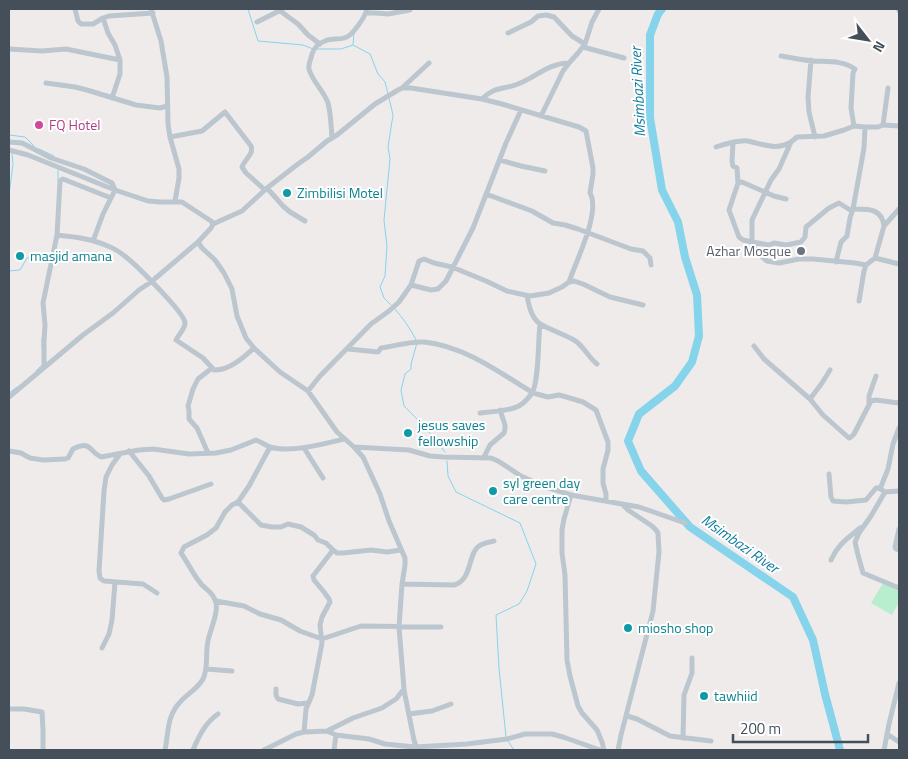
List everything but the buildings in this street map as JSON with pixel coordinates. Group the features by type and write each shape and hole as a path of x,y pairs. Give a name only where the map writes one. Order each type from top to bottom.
{"street":[{"path":"75,9 78,21 81,24 93,24 103,18 152,11 161,41 166,77 170,136 179,169 180,178 175,201"},
{"path":"256,22 281,9 283,13 320,44"},
{"path":"541,116 557,82 569,63 584,45 599,9"},
{"path":"332,138 328,104 309,70 314,49 326,40 342,39 350,35 366,10 388,14 410,10"},
{"path":"508,33 538,16 551,16 584,45 624,58"},
{"path":"103,18 120,60 120,74 112,98"},
{"path":"9,50 42,51 66,49 120,60"},
{"path":"781,56 839,62 851,66 854,69 851,108 854,126"},
{"path":"811,60 808,97 809,112 815,137"},
{"path":"9,396 151,282 198,242 213,224 242,211 266,189 337,136 375,104 402,88 429,63"},
{"path":"482,99 491,91 521,83 550,66 569,63"},
{"path":"46,83 81,88 136,105 160,108 167,106"},
{"path":"308,391 371,324 399,302 411,285 419,261 424,259 452,267 507,291 527,296 549,293 569,282 588,233 593,210 593,198 590,193 593,168 586,131 579,127 496,102 402,88"},
{"path":"884,125 888,88"},
{"path":"411,285 431,290 438,289 446,281 473,228 521,110"},
{"path":"170,136 202,131 225,112 251,146 251,153 244,161 242,167 246,173 290,212 305,221"},
{"path":"716,147 739,141 748,141 774,148 787,144 798,137 824,136 854,126 899,126"},
{"path":"836,262 841,242 847,236 853,209 866,127"},
{"path":"9,142 22,143 51,158 84,169 112,183 115,190 93,240"},
{"path":"791,142 752,220 752,242 756,252 767,261 779,263 799,259 813,259 866,265"},
{"path":"733,143 732,162 733,166 737,168 738,183 729,210 740,237 769,246 801,242 805,237 806,227 835,204 842,204 850,210 871,210 880,214 884,220 884,226 875,258 866,265 858,301"},
{"path":"9,150 28,155 115,190 148,200 182,202 213,224"},
{"path":"500,160 545,171"},
{"path":"44,366 45,325 43,303 57,235 60,182 63,179 111,198"},
{"path":"738,183 742,182 765,193 786,199"},
{"path":"486,194 532,211 554,223 565,225 631,249 643,251 650,258 651,265"},
{"path":"884,226 899,209"},
{"path":"57,235 93,240 116,250 127,258 174,305 184,320 185,324 176,340 203,358 212,368 218,370 230,366 254,348"},
{"path":"198,242 224,273 232,290 237,316 246,338 280,372 308,391 336,432 354,447 362,458 380,494 405,563 399,627 404,690 416,749"},
{"path":"875,258 899,264"},
{"path":"569,282 578,282 605,295 643,304"},
{"path":"527,296 535,319 540,324 574,340 598,364"},
{"path":"480,413 513,408 520,405 533,393 536,385 540,324"},
{"path":"348,349 378,352 381,348 422,342 445,346 494,368 533,393 548,397 558,395 583,402 596,410 608,442 603,469 606,501"},
{"path":"754,346 764,358 810,398 823,415 849,438 854,434 871,401 899,403"},
{"path":"208,454 197,428 189,419 188,406 198,379 212,368"},
{"path":"810,398 830,370"},
{"path":"869,404 869,396 876,376"},
{"path":"484,457 490,445 504,432 505,424 500,410"},
{"path":"899,428 893,444 882,490 855,542 863,573 899,588"},
{"path":"9,451 43,460 68,458 73,449 81,445 91,448 101,457 129,451 153,450 208,454 231,450 256,440 270,447 304,448 344,439"},
{"path":"165,750 170,718 178,704 194,691 203,680 206,669 208,641 214,623 216,601 212,594 202,585 182,553 184,547 216,528 225,512 238,502 249,486 270,447"},
{"path":"354,447 409,450 430,456 491,458 521,476 543,486 571,495 640,507 685,523"},
{"path":"304,448 323,478"},
{"path":"129,451 149,476 164,500 169,500 211,484"},
{"path":"120,454 106,477 99,571 101,580 143,584 157,593"},
{"path":"829,474 833,501 864,501 876,488 899,491"},
{"path":"571,495 564,519 561,543 565,574 568,666 578,706 597,730 604,750"},
{"path":"238,502 261,525 281,527 288,524 301,527 314,535 318,540 326,543 337,553 401,550"},
{"path":"618,750 653,611 659,552 656,530 622,505"},
{"path":"831,560 836,549 865,525"},
{"path":"899,529 895,547 899,550"},
{"path":"402,584 459,584 463,580 476,549 480,545 494,541"},
{"path":"304,732 308,703 312,695 322,639 320,625 330,602 313,576 333,550"},
{"path":"102,648 109,634 112,620 114,582"},
{"path":"216,601 244,606 260,614 281,620 300,631 322,639 361,626 441,627"},
{"path":"683,738 684,695 692,672 692,658"},
{"path":"206,669 232,671"},
{"path":"884,750 899,683"},
{"path":"276,689 278,699 298,704 308,703"},
{"path":"265,750 296,734 326,731 390,704 404,690"},
{"path":"410,714 451,704"},
{"path":"9,709 42,712 43,750"},
{"path":"193,750 205,726 218,714"},
{"path":"627,716 670,736 711,741"},
{"path":"326,731 336,735 369,739 385,744 416,749 507,739 525,734 538,734 559,736 600,750"},
{"path":"887,734 899,742"},
{"path":"334,750 336,735"}],"green space":[{"path":"883,583 899,589 899,602 892,615 871,603"}],"waterway":[{"path":"248,9 258,41 303,45 313,49"},
{"name":"Msimbazi River","path":"662,9 658,14 650,35 650,118 662,190 678,222 685,257 697,295 699,336 692,362 675,386 639,414 628,441 641,471 690,527 793,597 813,640 840,750"},
{"path":"353,44 354,33"},
{"path":"317,49 341,49 353,45 370,54 378,74 385,82 388,94"},
{"path":"389,98 393,115 388,147 390,159 384,220 387,246 385,276 380,287 384,298 391,305"},
{"path":"9,135 25,137 34,146"},
{"path":"39,149 54,156"},
{"path":"9,195 13,164 12,152"},
{"path":"58,170 58,181"},
{"path":"9,271 20,270 27,258 51,257"},
{"path":"394,308 416,340"},
{"path":"42,338 42,347"},
{"path":"417,343 411,369 405,374 401,390 404,406 424,426 445,452"},
{"path":"36,371 42,365"},
{"path":"9,393 17,387"},
{"path":"447,461 448,476 456,492 520,523 536,564 527,591 519,604 496,615 506,737"},
{"path":"508,741 514,750"}],"place":[{"name":"FQ Hotel","path":"39,125"},
{"name":"Zimbilisi Motel","path":"287,193"},
{"name":"Azhar Mosque","path":"801,251"},
{"name":"masjid amana","path":"20,256"},
{"name":"jesus saves fellowship","path":"408,433"},
{"name":"syl green day care centre","path":"493,491"},
{"name":"miosho shop","path":"628,628"},
{"name":"tawhiid","path":"704,696"}]}
